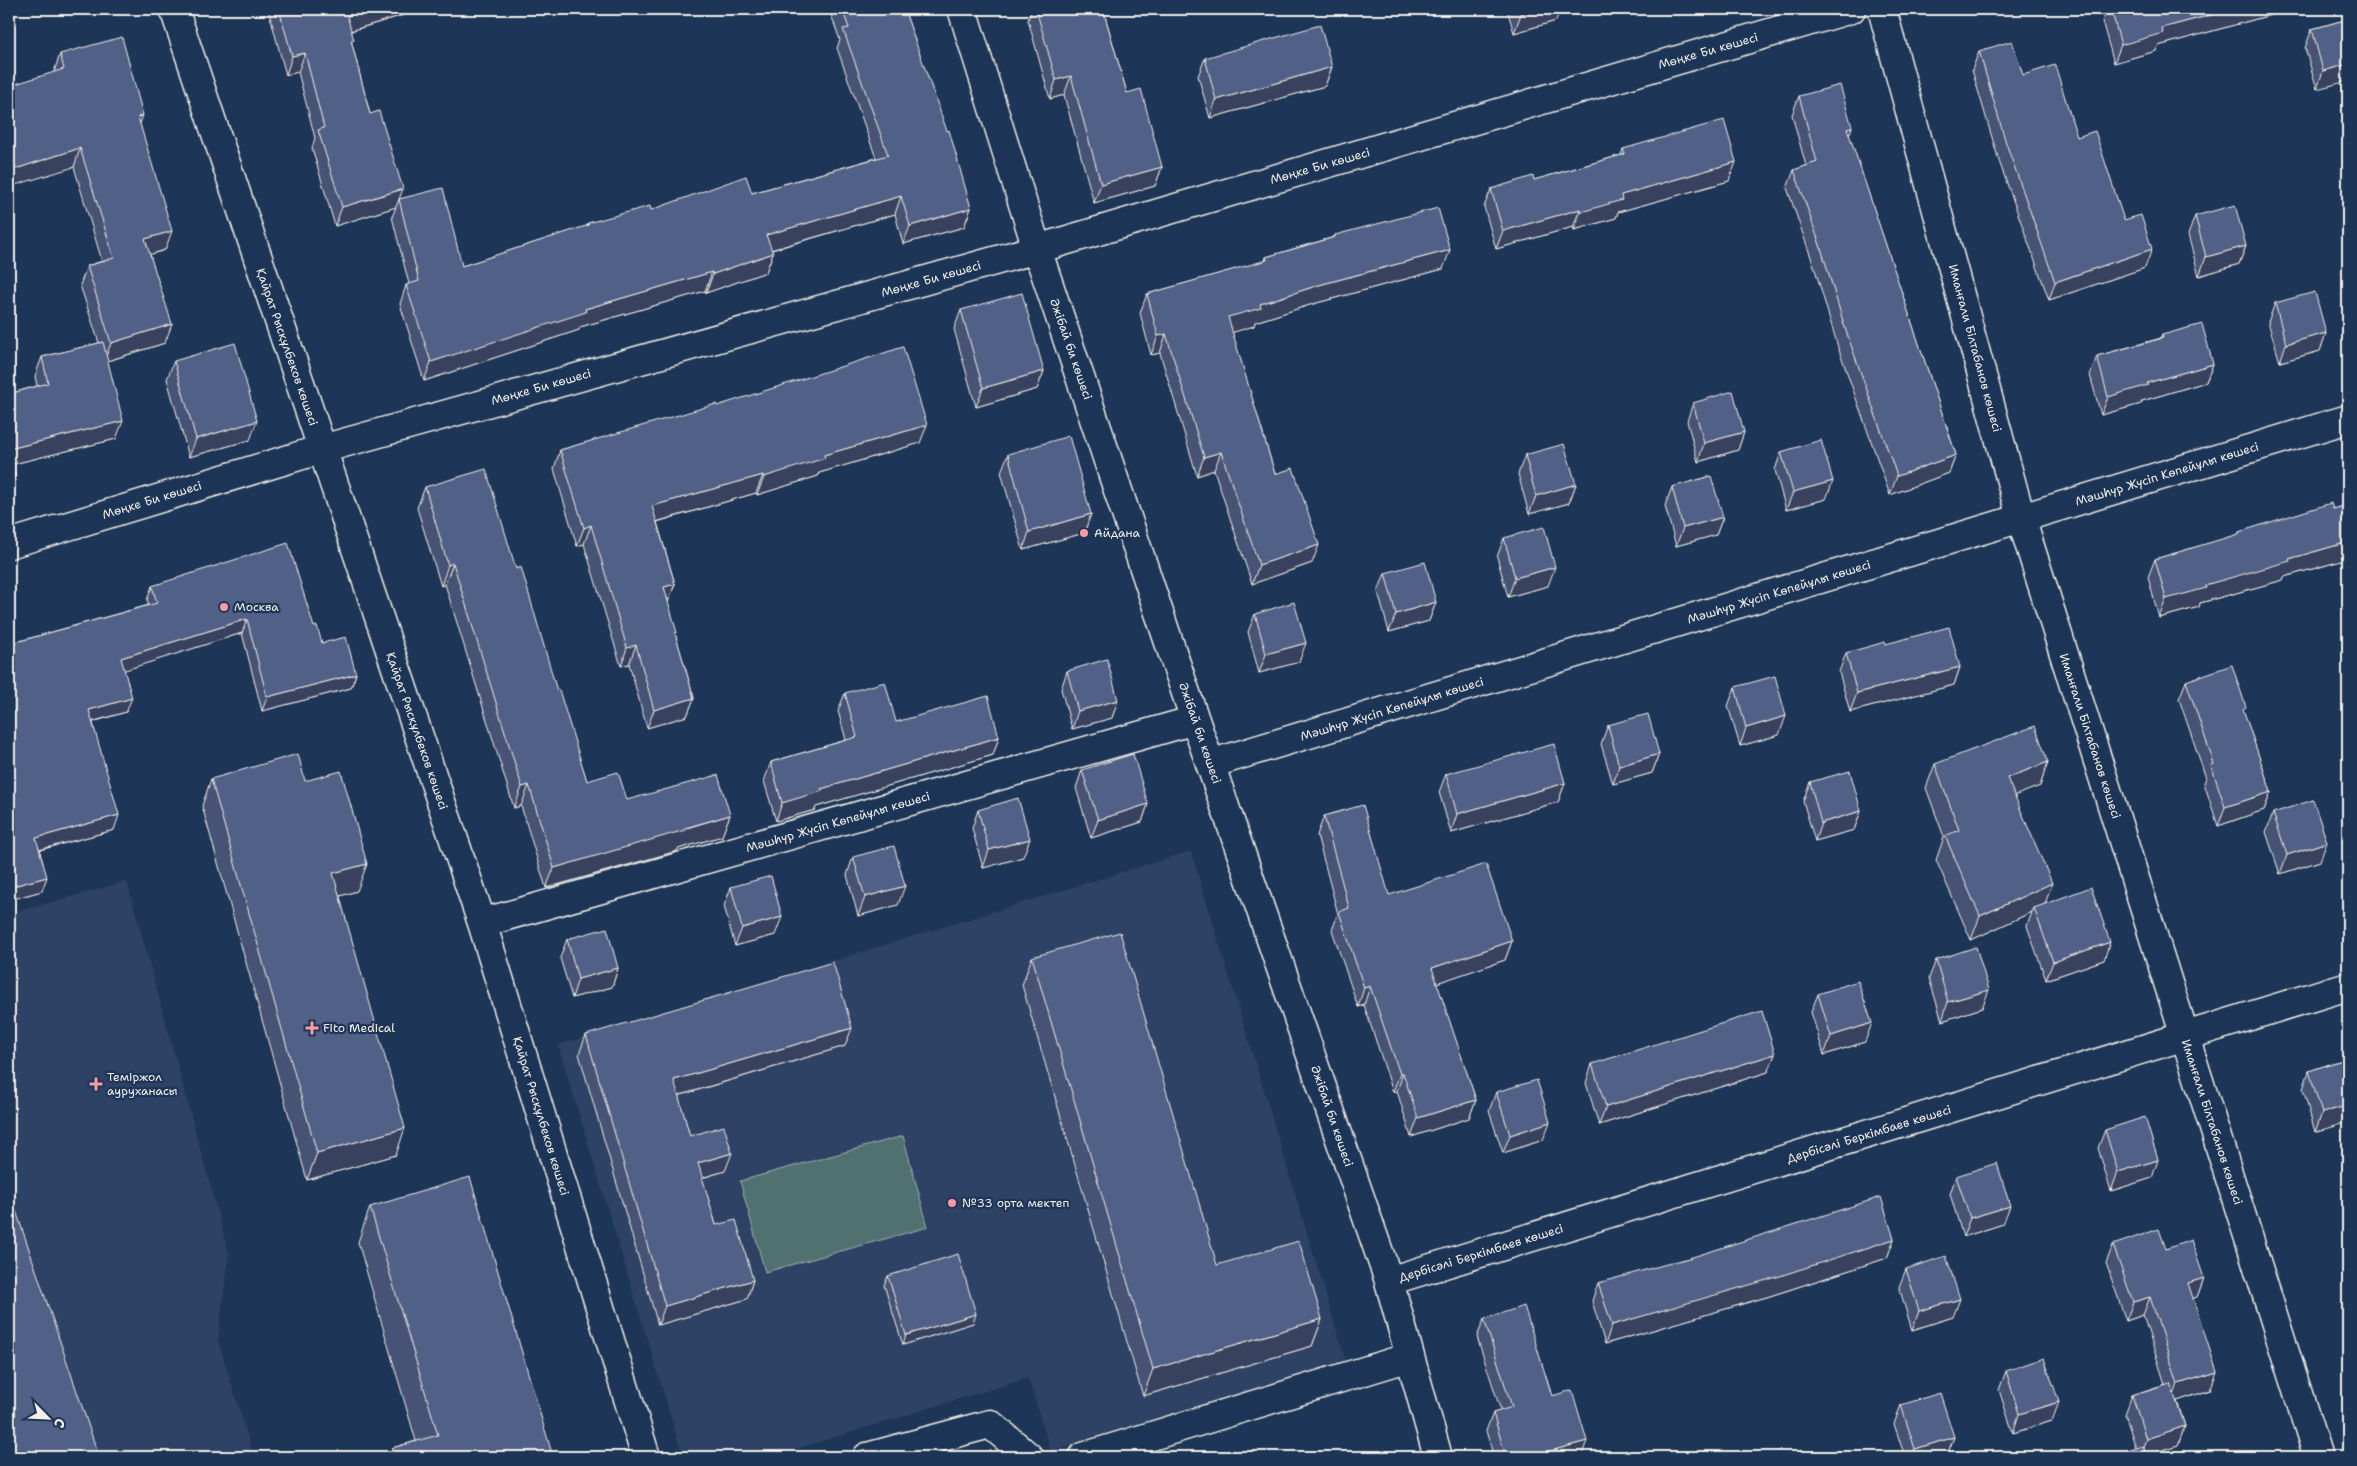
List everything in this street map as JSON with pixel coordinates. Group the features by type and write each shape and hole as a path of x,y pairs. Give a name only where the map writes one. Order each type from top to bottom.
{"street":[{"name":"Қайрат Рысқұлбеков көшесі","path":"174,9 482,924 646,1457"},
{"name":"Әжібай би көшесі","path":"962,9 1037,249 1195,720 1389,1281 1438,1457"},
{"name":"Мөңке Би көшесі","path":"9,544 322,449 1037,249 1851,9"},
{"name":"Иманғали Білтабанов көшесі","path":"1882,9 2021,518 2318,1457"},
{"name":"Мәшһүр Жүсіп Көпейұлы көшесі","path":"1210,764 2348,419"},
{"name":"Мәшһүр Жүсіп Көпейұлы көшесі","path":"482,924 1195,720"},
{"name":"Дербісәлі Беркімбаев көшесі","path":"1389,1281 2185,1038 2348,986"},
{"path":"1083,1457 1410,1357"},
{"path":"866,1457 990,1424 1029,1457"}],"shaded area":[{"name":"№33 орта мектеп","path":"1191,851 1346,1361 1051,1452 1028,1378 770,1457 683,1457 558,1045"},
{"name":"Теміржол ауруханасы","path":"127,881 229,1254 218,1340 254,1457 9,1457 9,914"}],"green space":[{"path":"903,1136 928,1227 765,1272 740,1181"}],"building":[{"path":"279,9 370,9 347,16 354,40 351,40 370,114 379,111 403,189 342,207 318,130 324,128 305,53 292,56"},
{"path":"842,9 904,9 947,131 949,130 971,208 910,226 901,196 766,235 773,253 713,274 712,272 585,309 586,312 431,362 406,285 419,281 399,199 443,188 462,266 589,225 588,223 650,206 651,210 746,176 752,193 888,155 843,29 849,28"},
{"path":"1036,9 1103,9 1127,93 1141,89 1162,167 1101,184 1071,76 1056,80"},
{"path":"1519,9 1539,9 1521,14"},
{"path":"2111,9 2233,9 2162,28 2163,33 2121,45"},
{"path":"2348,19 2348,64 2323,71 2312,29"},
{"path":"1320,25 1332,67 1216,100 1205,58"},
{"path":"122,37 143,115 138,117 172,231 145,239 172,324 111,343 87,266 114,258 80,148 9,171 9,86 64,69 60,54"},
{"path":"2012,41 2023,75 2055,65 2077,137 2095,131 2124,220 2141,215 2152,249 2055,282 2006,143 1979,51"},
{"path":"1840,85 1852,127 1847,128 1956,455 1897,476 1845,328 1821,248 1794,170 1817,162 1799,96"},
{"path":"1724,120 1736,162 1621,195 1622,200 1581,212 1580,209 1503,231 1491,189 1533,176 1534,180 1625,154 1623,149"},
{"path":"2235,205 2246,246 2206,257 2195,216"},
{"path":"1438,208 1450,250 1319,285 1260,304 1261,308 1228,317 1275,474 1293,468 1319,545 1259,565 1221,452 1204,457 1166,334 1158,336 1147,294 1267,260 1266,257 1335,237 1335,235"},
{"path":"2315,292 2326,333 2286,344 2275,303"},
{"path":"1022,293 1044,371 983,388 961,310"},
{"path":"2202,324 2213,364 2147,383 2148,385 2108,397 2097,356 2163,338 2162,335"},
{"path":"103,342 123,421 9,449 9,394 48,383 42,357"},
{"path":"235,343 257,421 196,439 174,361"},
{"path":"903,347 927,425 824,455 825,458 764,477 763,475 652,506 675,584 664,587 694,698 654,710 636,645 627,648 591,525 584,528 560,450 716,404 717,406"},
{"path":"1733,391 1744,432 1704,443 1693,403"},
{"path":"1069,436 1091,514 1029,532 1008,454"},
{"path":"1821,440 1833,481 1793,492 1781,452"},
{"path":"1564,444 1576,484 1536,496 1525,455"},
{"path":"9,450 15,475 9,477"},
{"path":"486,469 516,569 521,567 557,691 559,690 587,781 618,772 627,800 718,775 730,815 554,868 529,785 522,787 453,563 448,565 425,487"},
{"path":"1711,476 1723,517 1683,528 1672,487"},
{"path":"2331,503 2333,509 2348,505 2348,542 2205,585 2206,588 2166,599 2155,559 2239,534 2239,532"},
{"path":"1544,527 1555,567 1515,578 1504,538"},
{"path":"288,543 314,627 317,626 322,643 346,637 356,674 267,697 247,619 121,658 132,698 89,710 119,815 36,838 47,877 9,887 9,644 157,603 152,586"},
{"path":"1425,562 1436,602 1396,614 1385,573"},
{"path":"1294,602 1306,643 1266,654 1255,614"},
{"path":"1949,627 1960,667 1857,693 1846,653"},
{"path":"1107,659 1118,700 1078,711 1067,671"},
{"path":"2232,665 2246,707 2243,709 2271,792 2225,807 2211,765 2214,764 2186,681"},
{"path":"1775,676 1786,716 1746,728 1735,687"},
{"path":"885,682 896,722 988,696 999,737 821,789 822,791 782,803 771,762 857,737 845,693"},
{"path":"1648,714 1659,754 1619,766 1608,725"},
{"path":"2035,726 2048,762 2007,778 2052,883 1980,916 1945,836 1959,830 1935,764"},
{"path":"1554,744 1565,783 1457,814 1446,774"},
{"name":"Fito Medical","path":"298,754 305,781 341,771 367,864 333,873 405,1128 317,1153 211,779"},
{"path":"1133,754 1148,804 1098,820 1082,770"},
{"path":"1850,771 1861,811 1821,823 1810,782"},
{"path":"1018,798 1030,839 989,850 978,810"},
{"path":"2313,800 2327,842 2287,855 2273,813"},
{"path":"1363,805 1389,895 1486,864 1512,941 1432,968 1476,1100 1418,1118 1403,1073 1400,1074 1370,986 1364,988 1339,912 1349,908 1324,816"},
{"path":"894,846 905,886 865,897 853,857"},
{"path":"771,876 782,917 742,928 731,887"},
{"path":"2091,887 2110,942 2053,962 2034,908"},
{"path":"607,928 618,968 578,979 567,939"},
{"path":"1120,932 1217,1265 1299,1241 1322,1319 1153,1369 1032,957"},
{"path":"1976,947 1989,990 1948,1002 1936,960"},
{"path":"833,962 852,1028 674,1080 690,1136 724,1126 732,1153 698,1163 716,1225 736,1220 753,1280 665,1306 586,1035"},
{"path":"1858,981 1872,1023 1831,1036 1818,994"},
{"path":"1762,1011 1775,1054 1606,1107 1592,1064"},
{"path":"2348,1058 2348,1105 2322,1113 2309,1071"},
{"path":"1537,1080 1550,1122 1510,1135 1496,1092"},
{"path":"2145,1117 2158,1160 2118,1172 2105,1130"},
{"path":"1997,1163 2010,1206 1970,1218 1956,1176"},
{"path":"470,1177 553,1457 395,1457 392,1448 438,1435 370,1207"},
{"path":"9,1190 99,1457 9,1457"},
{"path":"1881,1197 1894,1239 1777,1277 1612,1325 1598,1283 1696,1256"},
{"path":"2159,1229 2166,1249 2191,1240 2204,1278 2188,1283 2217,1372 2178,1384 2150,1297 2133,1302 2113,1245"},
{"path":"958,1254 976,1314 906,1335 888,1276"},
{"path":"1946,1256 1960,1299 1919,1311 1906,1269"},
{"path":"1524,1306 1552,1396 1572,1390 1587,1441 1528,1457 1506,1457 1493,1413 1512,1407 1484,1319"},
{"path":"2044,1358 2059,1402 2019,1414 2006,1371"},
{"path":"2170,1383 2185,1426 2146,1439 2132,1395"},
{"path":"1940,1393 1954,1437 1915,1449 1901,1405"},
{"path":"2143,1446 2147,1457 2108,1457"}],"place":[{"name":"Айдана","path":"1084,533"},
{"name":"Москва","path":"224,607"},
{"name":"Fito Medical","path":"312,1028"},
{"name":"Теміржол ауруханасы","path":"96,1084"},
{"name":"№33 орта мектеп","path":"952,1203"}]}
